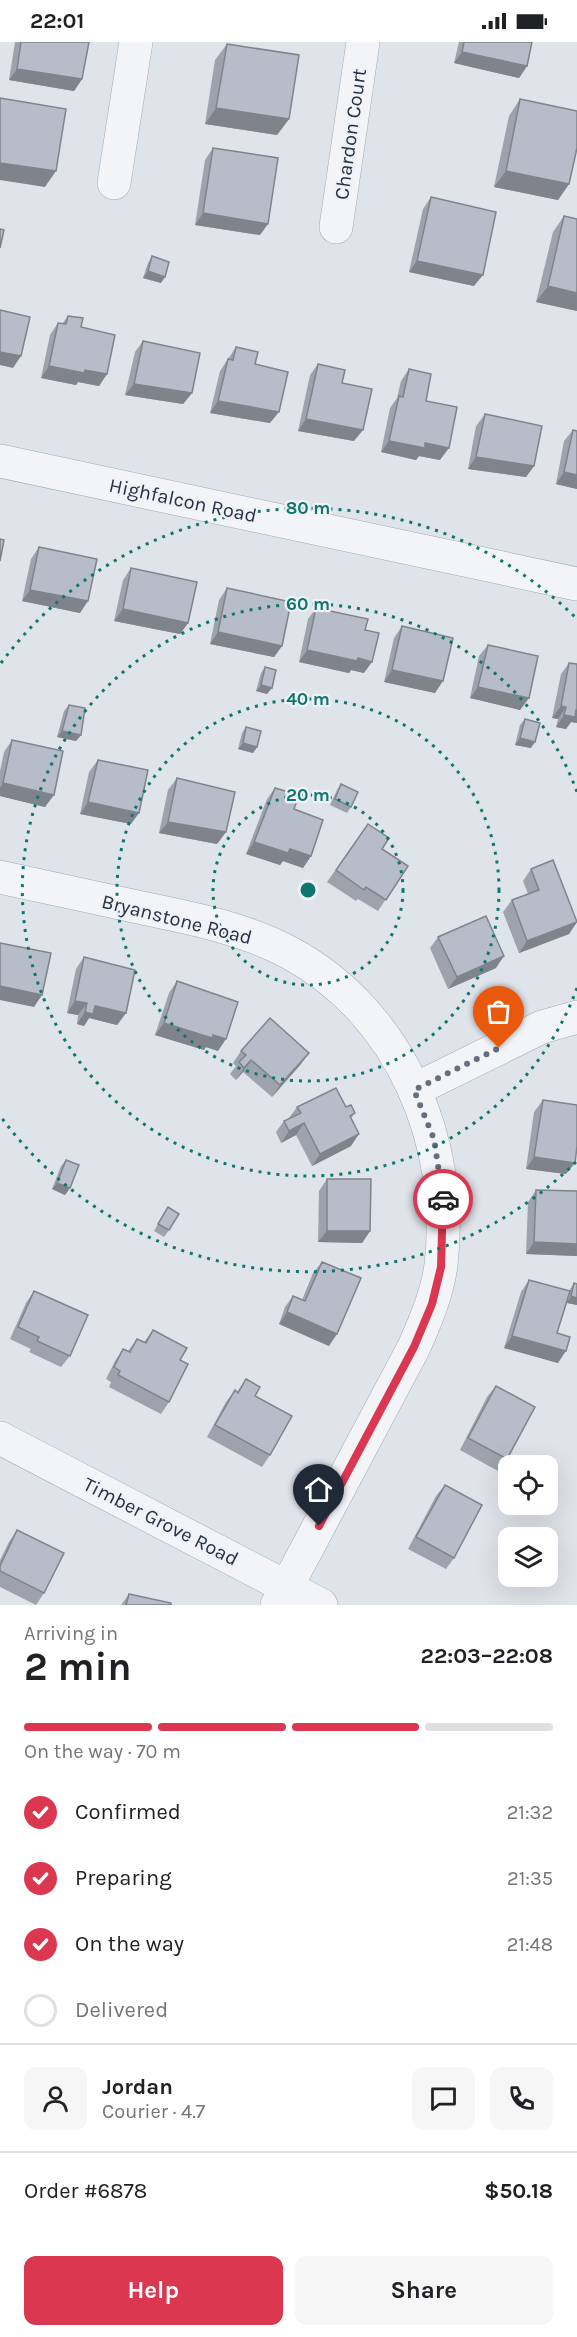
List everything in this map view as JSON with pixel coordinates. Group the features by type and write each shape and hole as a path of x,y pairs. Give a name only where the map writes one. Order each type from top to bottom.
{"street":[{"path":"114,183 136,42"},
{"name":"Chardon Court","path":"336,227 363,42"},
{"name":"Highfalcon Road","path":"0,461 577,584"},
{"name":"Bryanstone Road","path":"0,877 194,919 255,938 290,953 319,972 370,1018 395,1052 434,1139 443,1185 441,1267 432,1304 414,1347 282,1595"},
{"path":"414,1090 542,1027 577,1017"},
{"name":"Timber Grove Road","path":"0,1438 282,1595 321,1605"}],"building":[{"path":"21,42 89,42 82,79 17,69"},
{"path":"464,42 532,42 527,66 462,52"},
{"path":"227,44 299,55 289,119 216,108"},
{"path":"0,98 66,109 56,171 0,163"},
{"path":"520,99 577,111 577,148 569,184 506,171"},
{"path":"213,148 278,158 268,224 203,213"},
{"path":"431,197 496,212 483,275 417,261"},
{"path":"564,216 577,219 577,293 548,286"},
{"path":"0,229 4,230 0,248"},
{"path":"152,256 169,262 165,277 148,271"},
{"path":"0,310 30,317 21,356 0,352"},
{"path":"68,316 83,318 81,327 115,335 107,374 85,370 84,373 49,366 58,323 66,324"},
{"path":"143,341 200,353 192,393 134,384"},
{"path":"236,347 258,352 255,364 288,372 279,412 218,401 228,359 233,360"},
{"path":"318,364 345,370 342,383 372,389 363,430 306,419"},
{"path":"409,369 431,374 426,401 457,407 449,448 425,443 425,448 389,441 399,396 403,397"},
{"path":"485,414 542,426 534,466 476,457"},
{"path":"573,430 577,431 577,475 564,472"},
{"path":"0,539 4,540 0,561"},
{"path":"39,547 97,559 88,601 30,590"},
{"path":"131,568 197,582 188,623 123,609"},
{"path":"227,588 291,602 282,646 218,632"},
{"path":"316,608 368,619 365,630 379,633 372,662 307,650"},
{"path":"402,626 453,638 443,681 392,670"},
{"path":"488,645 538,656 529,698 478,687"},
{"path":"569,663 577,664 575,717 564,715 566,707 561,706"},
{"path":"265,667 276,670 272,688 261,685"},
{"path":"69,705 85,708 81,735 62,731"},
{"path":"525,719 540,723 535,742 520,738"},
{"path":"246,727 261,731 257,747 243,743"},
{"path":"12,740 63,751 54,795 3,783"},
{"path":"98,760 148,770 139,813 88,802"},
{"path":"177,778 235,792 226,832 168,822"},
{"path":"341,784 358,792 351,807 335,799"},
{"path":"275,788 299,795 294,809 323,820 311,856 290,849 288,853 254,842"},
{"path":"368,824 389,838 382,849 408,866 386,900 366,887 364,890 336,870"},
{"path":"553,860 577,922 527,941 512,900 539,890 531,869"},
{"path":"486,916 504,956 457,977 438,937"},
{"path":"0,943 51,953 42,995 0,986"},
{"path":"84,957 135,970 126,1013 95,1006 93,1014 85,1012 87,1003 75,1001"},
{"path":"177,981 238,1002 226,1039 213,1035 212,1038 164,1023"},
{"path":"270,1018 309,1053 280,1085 251,1060 244,1068 239,1062 246,1055 241,1051"},
{"path":"336,1088 346,1107 351,1105 355,1113 350,1116 359,1134 320,1154 304,1123 289,1131 284,1121 301,1113 297,1107"},
{"path":"543,1100 577,1105 575,1163 534,1157"},
{"path":"66,1160 79,1165 70,1188 57,1183"},
{"path":"327,1179 371,1179 370,1231 327,1231"},
{"path":"536,1190 577,1191 577,1244 534,1242"},
{"path":"168,1207 179,1214 169,1230 158,1224"},
{"path":"322,1262 361,1278 337,1334 287,1312 293,1296 305,1301"},
{"path":"529,1280 570,1291 557,1333 570,1337 566,1351 512,1336"},
{"path":"574,1283 577,1284 577,1298 571,1296"},
{"path":"34,1291 88,1315 70,1356 37,1341 39,1337 18,1327"},
{"path":"153,1330 187,1348 180,1360 188,1364 169,1402 118,1375 120,1371 114,1367 123,1349 130,1352 137,1339 146,1343"},
{"path":"246,1379 260,1387 255,1396 292,1416 270,1455 215,1425 235,1390 238,1393"},
{"path":"496,1386 535,1407 509,1455 500,1455 468,1438"},
{"path":"445,1485 482,1505 454,1558 416,1537"},
{"path":"17,1530 64,1553 44,1593 0,1571 0,1566"},
{"path":"129,1594 171,1603 171,1605 126,1605"}],"way so far":[{"path":"443,1199 443,1185 434,1139 414,1090 499,1048"}],"route":[{"path":"319,1526 414,1347 432,1304 441,1267 444,1230 443,1199"}]}
